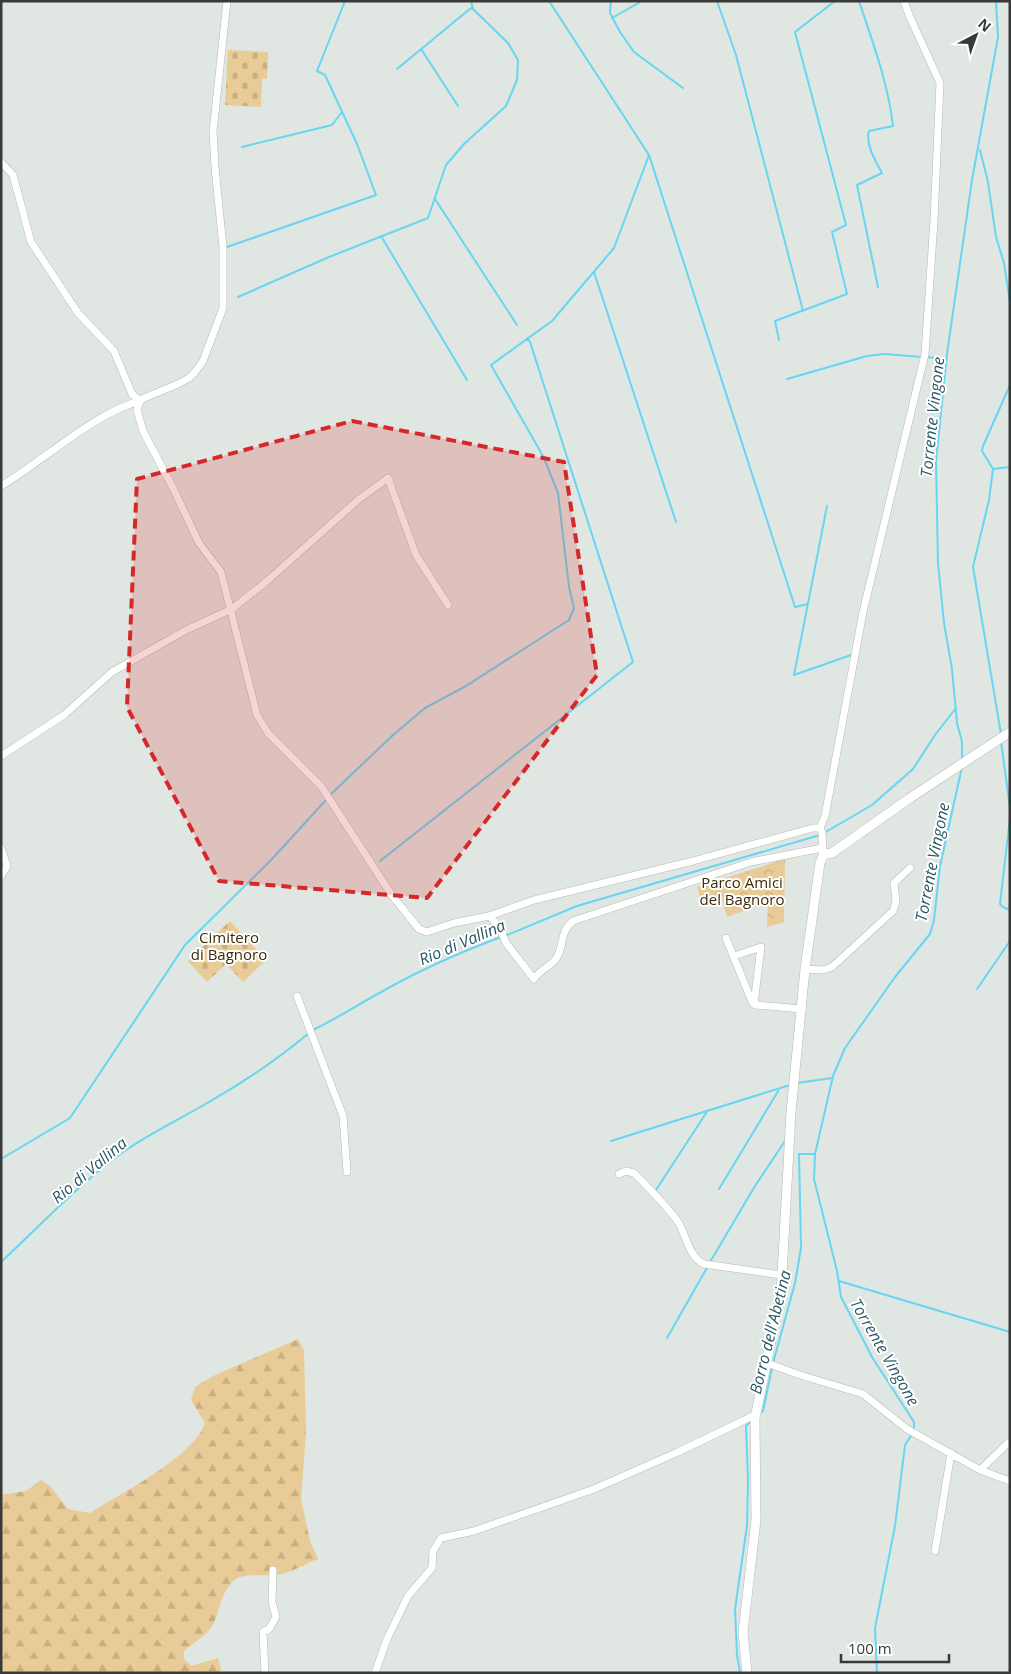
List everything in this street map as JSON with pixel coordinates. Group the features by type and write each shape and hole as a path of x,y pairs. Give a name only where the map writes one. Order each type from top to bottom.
{"street":[{"path":"1,486 22,474 88,426 120,408 190,378 203,361 222,308 223,247 213,132 227,1"},
{"path":"747,1673 743,1632 756,1520 755,1415 782,1294 792,1112 805,969 822,850 823,823 863,612 925,354 940,83 904,1"},
{"path":"1,162 14,175 31,242 78,312 114,350 132,394 140,401"},
{"path":"140,401 137,410 143,431 199,543 221,572 232,609 257,715 268,733 321,786 391,894 419,929 427,932 489,916 534,900 694,861 813,828 822,832"},
{"path":"1,756 64,715 112,672 186,630 232,609 267,581 358,499 388,478 416,555 448,605"},
{"path":"489,916 499,926 520,963 534,979 537,974 548,968 558,956 566,928 573,921 751,862 822,850 827,854 832,853 910,798 1010,732"},
{"path":"1,848 7,866 1,876"},
{"path":"805,969 822,970 832,967 893,911 896,902 894,883 910,868"},
{"path":"726,938 754,1004 802,1009"},
{"path":"734,956 761,947 754,1004"},
{"path":"297,996 343,1116 347,1172"},
{"path":"620,1174 626,1172 634,1173 677,1220 698,1262 782,1275"},
{"path":"766,1363 863,1394 907,1429 980,1470 1010,1481"},
{"path":"375,1673 387,1639 408,1596 432,1568 433,1551 441,1538 474,1531 594,1489 755,1415"},
{"path":"980,1470 1010,1441"},
{"path":"935,1551 951,1454"},
{"path":"265,1673 263,1632 269,1629 276,1617 272,1602 273,1570"}],"highlighted area":[{"path":"352,421 564,462 597,675 427,898 219,881 127,707 137,479"}],"green space":[{"path":"228,50 268,52 267,79 262,79 261,107 225,105"},
{"name":"Parco Amici del Bagnoro","path":"785,859 784,922 767,927 768,902 727,917 722,899 702,905 697,887"},
{"name":"Cimitero di Bagnoro","path":"230,921 266,960 243,982 226,964 207,982 188,961"},
{"path":"298,1339 304,1351 306,1432 301,1499 310,1541 318,1559 280,1574 240,1577 234,1580 223,1597 214,1623 205,1635 184,1651 184,1659 191,1666 218,1658 221,1669 220,1673 1,1673 1,1495 26,1491 41,1480 50,1486 68,1509 90,1513 137,1485 172,1461 198,1436 205,1423 191,1400 195,1387 213,1376"}],"waterway":[{"path":"227,247 376,195 357,144 325,75 317,71 345,1"},
{"path":"238,297 329,257 428,218 446,165 464,144 506,106 517,80 518,60 508,43 473,9 471,1"},
{"path":"549,1 649,155 795,607 808,604"},
{"path":"611,1 610,13 634,52 683,88"},
{"path":"612,18 642,1"},
{"path":"717,1 736,55 803,311"},
{"path":"779,340 775,321 847,294 832,232 846,225 795,32 835,1"},
{"path":"859,1 884,79 893,126 869,131 868,142 882,173 857,185 878,287"},
{"name":"Torrente Vingone","path":"962,760 962,742 957,723 938,563 936,461 947,354 972,180 998,37 996,1"},
{"path":"397,69 471,8 473,9"},
{"path":"421,49 458,106"},
{"path":"242,147 332,125 342,112"},
{"path":"980,150 988,182 996,237 1004,263 1010,302"},
{"path":"329,796 393,735 425,708 466,686 569,620 574,608 569,587 558,493 543,456 491,365 552,321 614,248 649,155"},
{"path":"435,199 517,325"},
{"path":"381,236 467,380"},
{"path":"594,272 676,522"},
{"path":"380,861 633,662 530,342 527,338"},
{"path":"787,379 867,356 884,354 922,357"},
{"path":"926,357 947,359"},
{"path":"1001,734 973,567 989,500 993,469 982,451 983,446 1010,385"},
{"path":"993,469 1010,467"},
{"path":"827,506 794,675 851,655"},
{"name":"Rio di Vallina","path":"824,833 872,805 913,769 935,735 956,708"},
{"path":"1001,741 1010,808"},
{"name":"Torrente Vingone","path":"914,1430 914,1422 872,1357 841,1297 837,1271 814,1179 815,1154 833,1076 845,1048 895,977 930,934 934,920 940,866 962,767"},
{"path":"1,1159 70,1118 185,945 271,860 326,800"},
{"path":"1010,818 1000,904 1010,910"},
{"name":"Rio di Vallina","path":"505,936 577,906 820,835"},
{"name":"Rio di Vallina","path":"313,1030 411,976 501,937"},
{"path":"977,989 1010,941"},
{"name":"Rio di Vallina","path":"1,1262 76,1191 123,1152 235,1086 273,1061 309,1033"},
{"path":"797,1083 832,1078"},
{"path":"611,1141 790,1085"},
{"path":"719,1189 780,1088"},
{"path":"656,1190 708,1110"},
{"path":"710,1262 755,1186 785,1141"},
{"name":"Borro dell'Abetina","path":"773,1363 795,1283 801,1248 799,1154 815,1154"},
{"path":"667,1338 708,1266"},
{"path":"839,1281 1010,1332"},
{"name":"Borro dell'Abetina","path":"760,1413 763,1411 772,1368"},
{"name":"Borro dell'Abetina","path":"740,1673 737,1655 735,1609 747,1526 746,1426 751,1421"},
{"name":"Torrente Vingone","path":"877,1673 875,1628 895,1526 905,1445 912,1434"}]}
